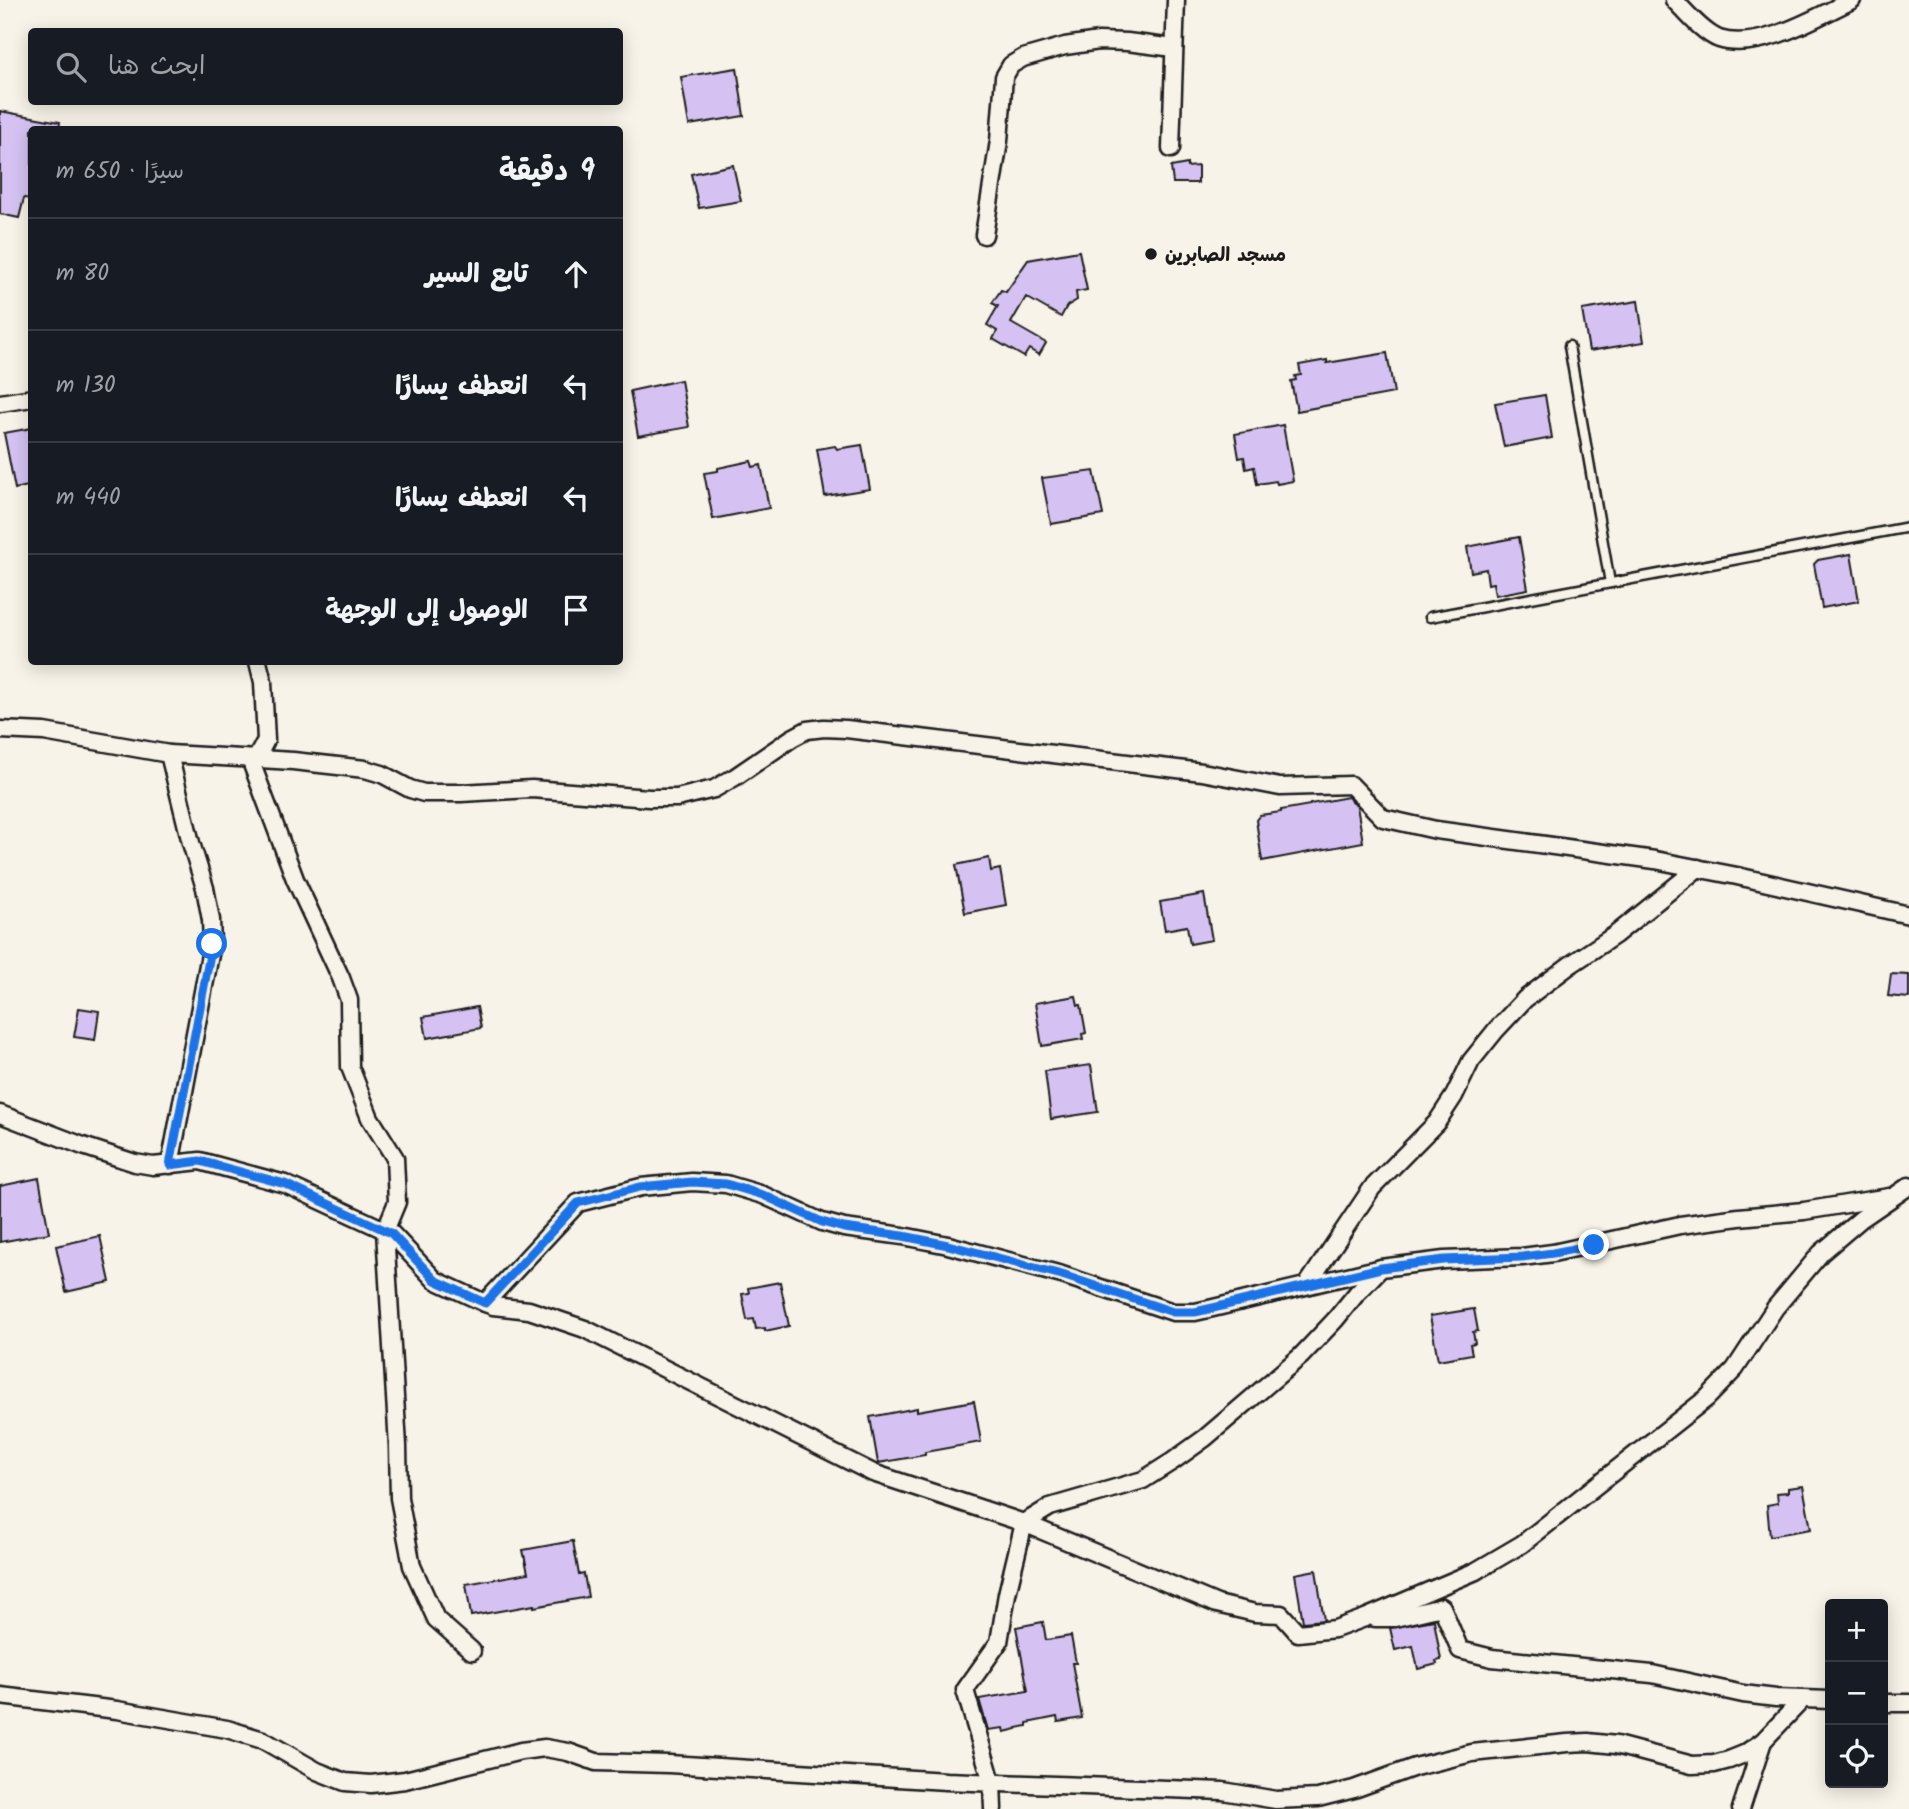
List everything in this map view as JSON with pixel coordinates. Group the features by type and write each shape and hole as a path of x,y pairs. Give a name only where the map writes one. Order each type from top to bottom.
{"street":[{"path":"1171,149 1176,0"},
{"path":"1674,0 1699,25 1717,38 1737,42 1759,40 1784,31 1852,0"},
{"path":"984,235 997,154 1004,76 1011,65 1023,58 1065,46 1100,41 1174,48"},
{"path":"0,403 28,399"},
{"path":"253,759 266,740 263,682 259,665"},
{"path":"0,730 44,732 169,754 365,769 424,793 532,789 677,798 714,789 807,730 846,729 1202,772 1280,787 1352,785 1383,818 1436,830 1655,860 1909,915"},
{"path":"169,754 205,888 212,944 170,1165"},
{"path":"253,759 295,879 349,1000 349,1067 370,1118 395,1158 397,1202 385,1231 399,1498 412,1566 436,1619 472,1651"},
{"path":"1307,1285 1372,1188 1437,1122 1471,1061 1525,999 1615,935 1698,869"},
{"path":"0,1114 135,1163 153,1166 200,1161 285,1184 391,1233 435,1280 485,1303 529,1310 585,1329 873,1473 1024,1523 1217,1604 1255,1613 1281,1614 1298,1633 1335,1629 1366,1618 1476,1571 1522,1544 1707,1398 1735,1369 1775,1308 1821,1253 1861,1219 1909,1186"},
{"path":"485,1303 578,1203 640,1187 692,1182 726,1184 763,1195 822,1222 973,1252 1062,1275 1173,1312 1195,1312 1381,1268 1444,1260 1553,1253 1703,1222 1804,1211 1895,1196"},
{"path":"993,1809 992,1782 965,1690 999,1642 1024,1523 1050,1507 1143,1480 1184,1454 1301,1356 1381,1268"},
{"path":"1366,1618 1395,1618 1442,1607 1460,1650 1492,1658 1652,1674 1743,1694 1825,1700"},
{"path":"0,1696 117,1710 227,1728 263,1741 317,1771 345,1782 371,1784 405,1780 521,1751 545,1748 568,1752 596,1762 946,1781 1223,1791 1276,1800 1318,1798 1415,1767 1472,1753 1588,1742 1616,1745 1692,1765 1714,1764 1744,1754 1763,1741 1803,1699"},
{"path":"1888,1703 1909,1703"},
{"path":"1741,1809 1763,1741"}],"lane":[{"path":"1569,346 1610,583"},
{"path":"1430,617 1909,527"}],"building":[{"path":"737,68 744,116 689,125 681,77"},
{"path":"0,111 60,122 60,126 28,126 28,198 24,198 19,218 0,214"},
{"path":"1187,164 1187,167 1198,166 1198,183 1173,183 1171,167"},
{"path":"733,165 741,201 699,208 691,174"},
{"path":"1079,251 1087,290 1076,292 1077,300 1067,306 1061,317 1026,297 1011,323 1046,343 1039,355 1029,349 1024,357 993,339 997,331 987,325 998,306 992,303 1001,290 1006,292 1028,260"},
{"path":"1638,301 1644,342 1589,351 1582,310"},
{"path":"1387,353 1394,393 1297,411 1291,381 1296,380 1295,376 1301,375 1299,365"},
{"path":"681,380 689,427 638,436 630,391"},
{"path":"1545,395 1552,438 1504,447 1495,403"},
{"path":"1283,425 1293,481 1257,484 1254,467 1246,469 1244,457 1239,458 1235,434"},
{"path":"28,429 28,486 15,489 4,433"},
{"path":"862,445 870,489 825,496 817,449"},
{"path":"751,461 753,467 761,465 769,508 713,519 704,473"},
{"path":"1094,471 1103,515 1051,524 1042,478"},
{"path":"1519,537 1528,589 1495,595 1493,583 1488,584 1486,569 1471,572 1467,547"},
{"path":"1851,554 1859,601 1822,608 1814,564 1818,560"},
{"path":"1348,797 1357,806 1363,842 1262,861 1256,820 1260,815"},
{"path":"989,858 991,871 1000,869 1006,905 965,913 956,865"},
{"path":"1204,894 1212,940 1190,944 1187,926 1165,930 1160,902"},
{"path":"1891,974 1909,975 1909,998 1888,996"},
{"path":"1076,996 1078,1005 1081,1005 1086,1033 1082,1034 1083,1039 1042,1046 1035,1003"},
{"path":"477,1007 481,1028 427,1038 423,1017"},
{"path":"79,1008 99,1011 95,1040 74,1037"},
{"path":"1091,1065 1098,1112 1051,1119 1045,1071"},
{"path":"39,1178 49,1233 0,1242 0,1186"},
{"path":"100,1236 110,1282 66,1292 56,1246"},
{"path":"780,1282 789,1326 765,1331 765,1328 756,1329 754,1319 747,1320 742,1294 749,1293 748,1288"},
{"path":"1474,1309 1478,1331 1473,1332 1475,1343 1470,1344 1472,1354 1438,1360 1430,1316"},
{"path":"974,1401 981,1442 878,1463 870,1417"},
{"path":"1803,1486 1811,1529 1770,1536 1767,1505 1778,1503 1777,1493"},
{"path":"573,1541 579,1575 584,1574 588,1597 471,1616 466,1584 528,1573 523,1550"},
{"path":"1316,1570 1324,1620 1303,1622 1295,1574"},
{"path":"1434,1620 1441,1660 1436,1661 1437,1664 1418,1669 1413,1646 1395,1650 1390,1628"},
{"path":"1043,1622 1046,1640 1071,1636 1076,1663 1072,1663 1082,1718 1058,1722 1057,1717 1027,1723 1027,1726 1004,1732 1003,1728 988,1730 979,1699 1028,1691 1016,1627"}],"place":[{"name":"مسجد الصابرين","path":"1151,254"}],"route":[{"path":"212,944 170,1165 184,1161 200,1161 285,1184 391,1233 435,1280 485,1303 578,1203 640,1187 692,1182 726,1184 763,1195 822,1222 948,1245 1062,1275 1173,1312 1195,1312 1381,1268 1444,1260 1522,1257 1594,1245"}]}
